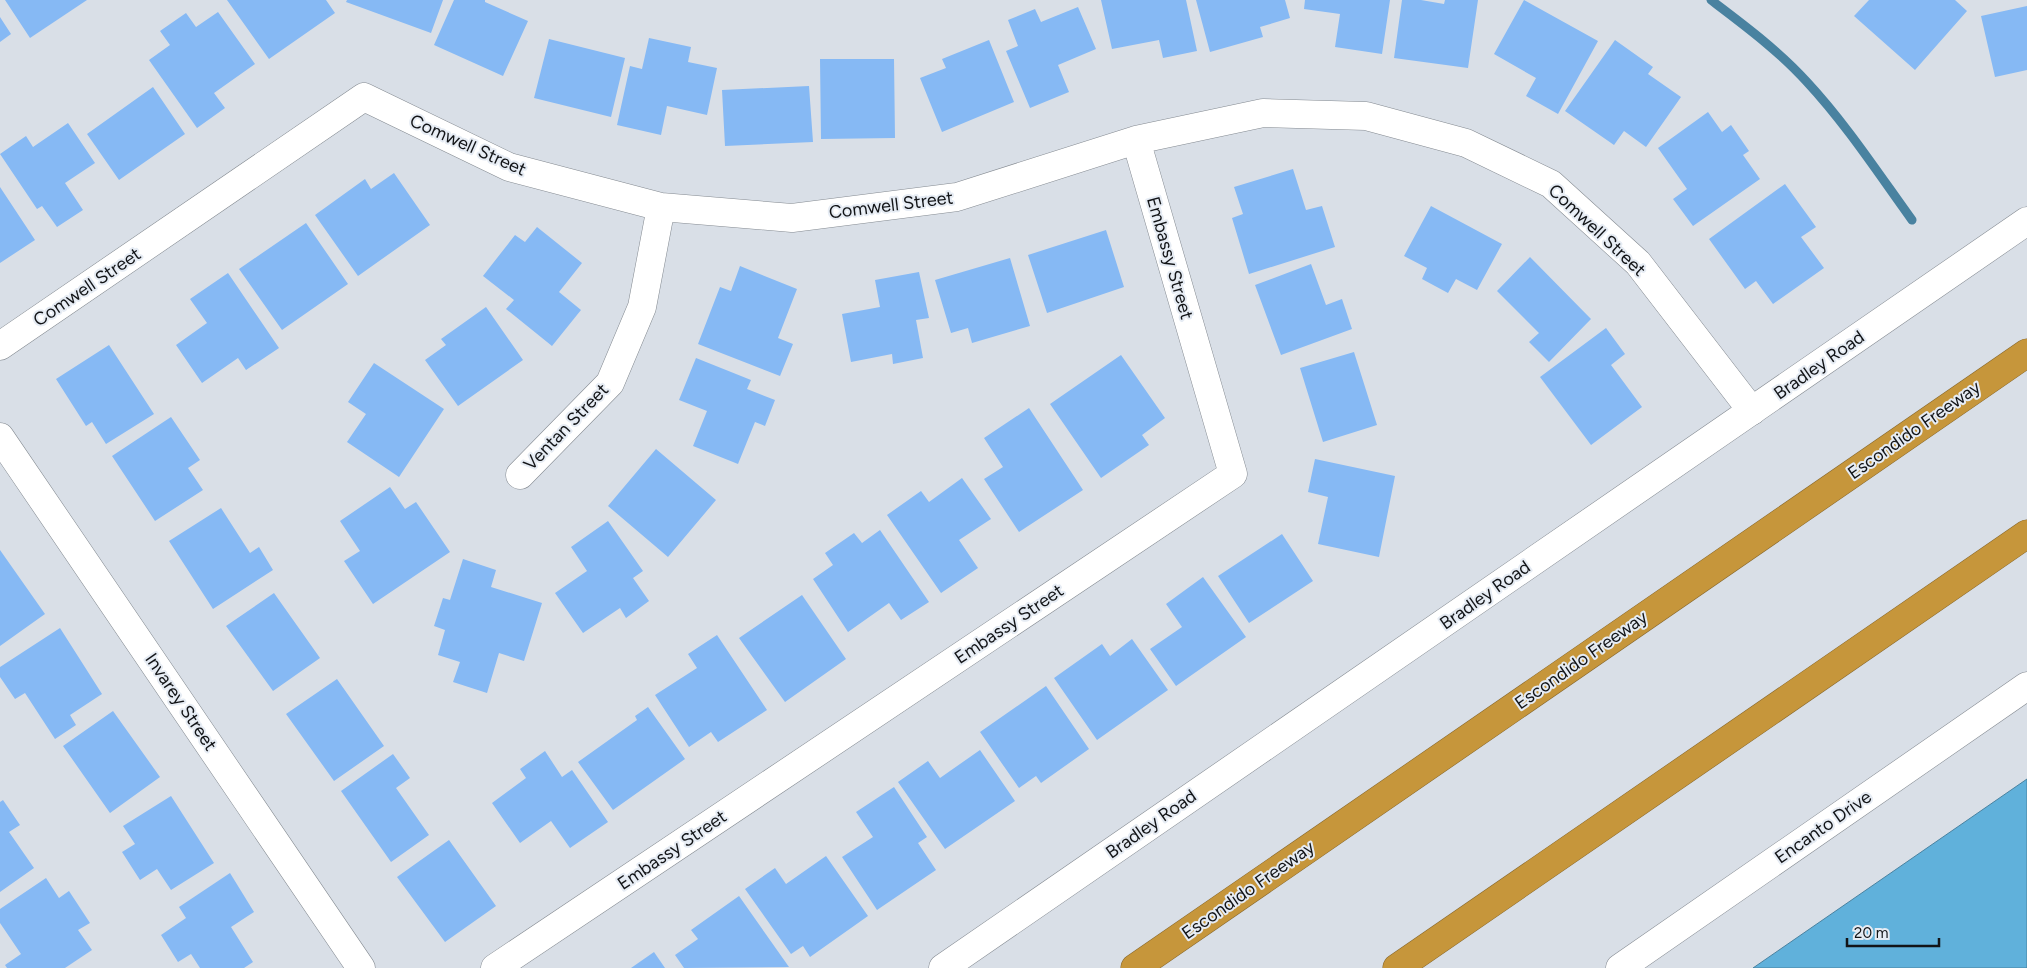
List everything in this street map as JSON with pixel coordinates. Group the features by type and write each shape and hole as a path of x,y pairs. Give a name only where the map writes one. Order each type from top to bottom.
{"highway":[{"name":"Escondido Freeway","path":"1135,968 2027,353"},
{"path":"1397,968 2027,534"}],"street":[{"name":"Comwell Street","path":"0,346 364,97 509,167 661,207 792,218 957,197 1136,140 1263,113 1366,116 1466,143 1551,184 1638,263 1752,411"},
{"name":"Embassy Street","path":"495,968 1233,474 1136,140"},
{"name":"Ventan Street","path":"520,474 610,383 642,306 661,207"},
{"name":"Bradley Road","path":"943,968 2027,221"},
{"name":"Invarey Street","path":"0,437 361,968"},
{"name":"Encanto Drive","path":"1620,968 2027,686"}],"water":[{"path":"2027,779 2027,968 1753,968"}],"building":[{"path":"5,0 87,0 30,38"},
{"path":"227,0 326,0 335,13 269,59"},
{"path":"347,0 443,0 431,33 346,2"},
{"path":"454,0 485,0 485,2 528,21 503,76 434,45"},
{"path":"1101,0 1186,0 1197,51 1163,58 1159,40 1112,49"},
{"path":"1196,0 1285,0 1290,18 1260,27 1263,37 1210,52"},
{"path":"1305,0 1390,0 1382,54 1335,47 1340,14 1304,9"},
{"path":"1402,0 1421,0 1444,4 1445,0 1478,0 1468,68 1394,58"},
{"path":"1524,0 1598,41 1558,114 1526,96 1536,78 1494,54"},
{"path":"1869,0 1955,0 1967,11 1915,70 1854,16"},
{"path":"2027,6 2027,70 1995,77 1981,16"},
{"path":"1078,7 1096,49 1058,65 1069,92 1030,108 1006,51 1018,46 1008,20 1035,9 1041,22"},
{"path":"218,12 255,64 214,93 225,108 197,128 149,60 170,45 160,31 186,13 196,27"},
{"path":"0,17 11,34 0,42"},
{"path":"649,38 691,47 688,62 717,68 707,115 667,106 661,135 617,125 630,66 642,69"},
{"path":"549,39 625,58 611,117 534,98"},
{"path":"989,40 1014,102 942,132 920,78 946,68 942,59"},
{"path":"1615,40 1653,67 1648,74 1681,97 1646,147 1624,131 1614,145 1565,111"},
{"path":"820,59 894,59 895,138 821,139"},
{"path":"809,86 813,142 725,146 722,90"},
{"path":"153,87 185,134 119,180 87,134"},
{"path":"1708,112 1722,132 1731,125 1749,151 1743,155 1760,179 1693,226 1673,199 1687,189 1658,148"},
{"path":"68,123 95,163 65,183 83,210 57,227 42,206 37,209 0,154 26,136 33,147"},
{"path":"1293,169 1306,210 1322,206 1335,247 1249,274 1232,218 1243,214 1234,187"},
{"path":"394,173 430,225 358,276 315,215 365,179 371,189"},
{"path":"1785,184 1816,227 1801,237 1824,268 1773,304 1756,281 1745,289 1709,239"},
{"path":"0,187 35,240 0,263"},
{"path":"1431,206 1502,244 1477,290 1456,279 1448,293 1422,279 1427,268 1404,256"},
{"path":"306,223 348,284 282,330 239,269"},
{"path":"537,227 582,263 559,292 581,310 552,346 506,309 514,300 483,276 515,235 525,242"},
{"path":"1106,230 1124,287 1047,313 1028,255"},
{"path":"1530,257 1591,319 1549,362 1529,342 1539,333 1497,291"},
{"path":"1010,258 1030,326 972,343 968,328 951,333 935,280"},
{"path":"1311,264 1326,305 1342,299 1352,329 1281,355 1255,285"},
{"path":"740,266 797,289 778,338 793,344 780,376 698,344 720,287 731,291"},
{"path":"919,272 929,318 916,320 923,358 893,364 892,354 851,362 842,314 880,307 875,280"},
{"path":"228,273 279,348 246,370 238,358 202,383 176,345 207,323 190,299"},
{"path":"486,307 523,360 458,406 425,360 446,345 441,339"},
{"path":"1606,328 1625,354 1611,365 1642,407 1591,445 1540,377"},
{"path":"109,345 154,414 106,444 92,422 86,426 56,379"},
{"path":"1354,352 1377,425 1323,442 1300,368"},
{"path":"1121,355 1165,418 1142,435 1149,445 1101,478 1050,404"},
{"path":"696,358 751,380 747,389 775,400 765,426 755,422 738,464 693,446 707,411 679,400"},
{"path":"374,363 444,409 399,477 347,442 366,414 348,402"},
{"path":"1029,408 1083,490 1019,532 984,479 1003,467 984,438"},
{"path":"171,417 200,460 188,468 203,490 155,521 112,456"},
{"path":"656,449 716,500 668,557 608,506"},
{"path":"1315,459 1395,476 1379,557 1318,544 1328,497 1308,492"},
{"path":"962,478 991,519 959,540 978,568 941,593 887,515 921,491 929,502"},
{"path":"390,487 405,509 416,502 450,552 373,604 344,561 360,551 340,521"},
{"path":"221,508 250,553 259,547 273,570 213,609 169,541"},
{"path":"608,521 643,571 633,578 649,601 626,618 620,608 583,633 555,593 587,571 571,547"},
{"path":"880,530 929,602 901,620 889,603 848,632 813,579 833,565 825,553 854,533 862,543"},
{"path":"1282,534 1313,581 1249,623 1218,576"},
{"path":"0,550 45,614 0,646"},
{"path":"463,559 496,570 491,587 542,603 524,661 499,653 487,693 453,682 460,662 438,655 445,630 434,626 443,598 450,600"},
{"path":"1203,577 1246,637 1176,686 1150,649 1182,627 1166,604"},
{"path":"274,593 320,658 273,691 226,626"},
{"path":"802,595 846,659 785,702 739,638"},
{"path":"60,628 102,694 70,715 76,725 55,739 25,693 15,699 0,677 0,667"},
{"path":"717,635 767,710 718,742 711,732 689,747 655,695 697,668 688,654"},
{"path":"1132,639 1168,690 1097,740 1054,678 1102,644 1110,656"},
{"path":"337,679 384,746 334,781 286,714"},
{"path":"1046,686 1089,749 1041,783 1036,776 1019,788 980,732"},
{"path":"648,707 685,759 613,810 578,762 637,720 635,716"},
{"path":"113,711 160,777 110,813 63,746"},
{"path":"980,750 1015,801 945,849 898,782 928,761 940,778"},
{"path":"545,751 562,777 572,770 608,822 570,848 551,821 520,843 492,803 526,778 520,769"},
{"path":"393,754 410,778 396,788 429,835 391,862 341,791"},
{"path":"894,787 927,837 918,843 936,870 877,910 842,857 873,837 856,812"},
{"path":"171,796 214,863 171,890 157,869 140,880 122,852 135,844 123,826"},
{"path":"3,800 20,825 9,832 34,868 0,892 0,802"},
{"path":"449,840 496,906 445,942 397,877"},
{"path":"826,856 868,916 810,957 803,946 791,954 745,889 775,868 786,884"},
{"path":"230,873 254,912 231,927 253,962 244,968 200,968 191,954 178,962 161,935 186,918 179,907"},
{"path":"46,878 59,898 69,891 90,923 78,930 92,950 65,968 7,968 5,965 21,954 0,923 0,909"},
{"path":"739,896 789,967 684,968 675,955 698,939 691,930"},
{"path":"654,952 665,968 631,968"}],"waterway":[{"path":"1711,0 1773,49 1807,82 1848,132 1912,220"}]}
